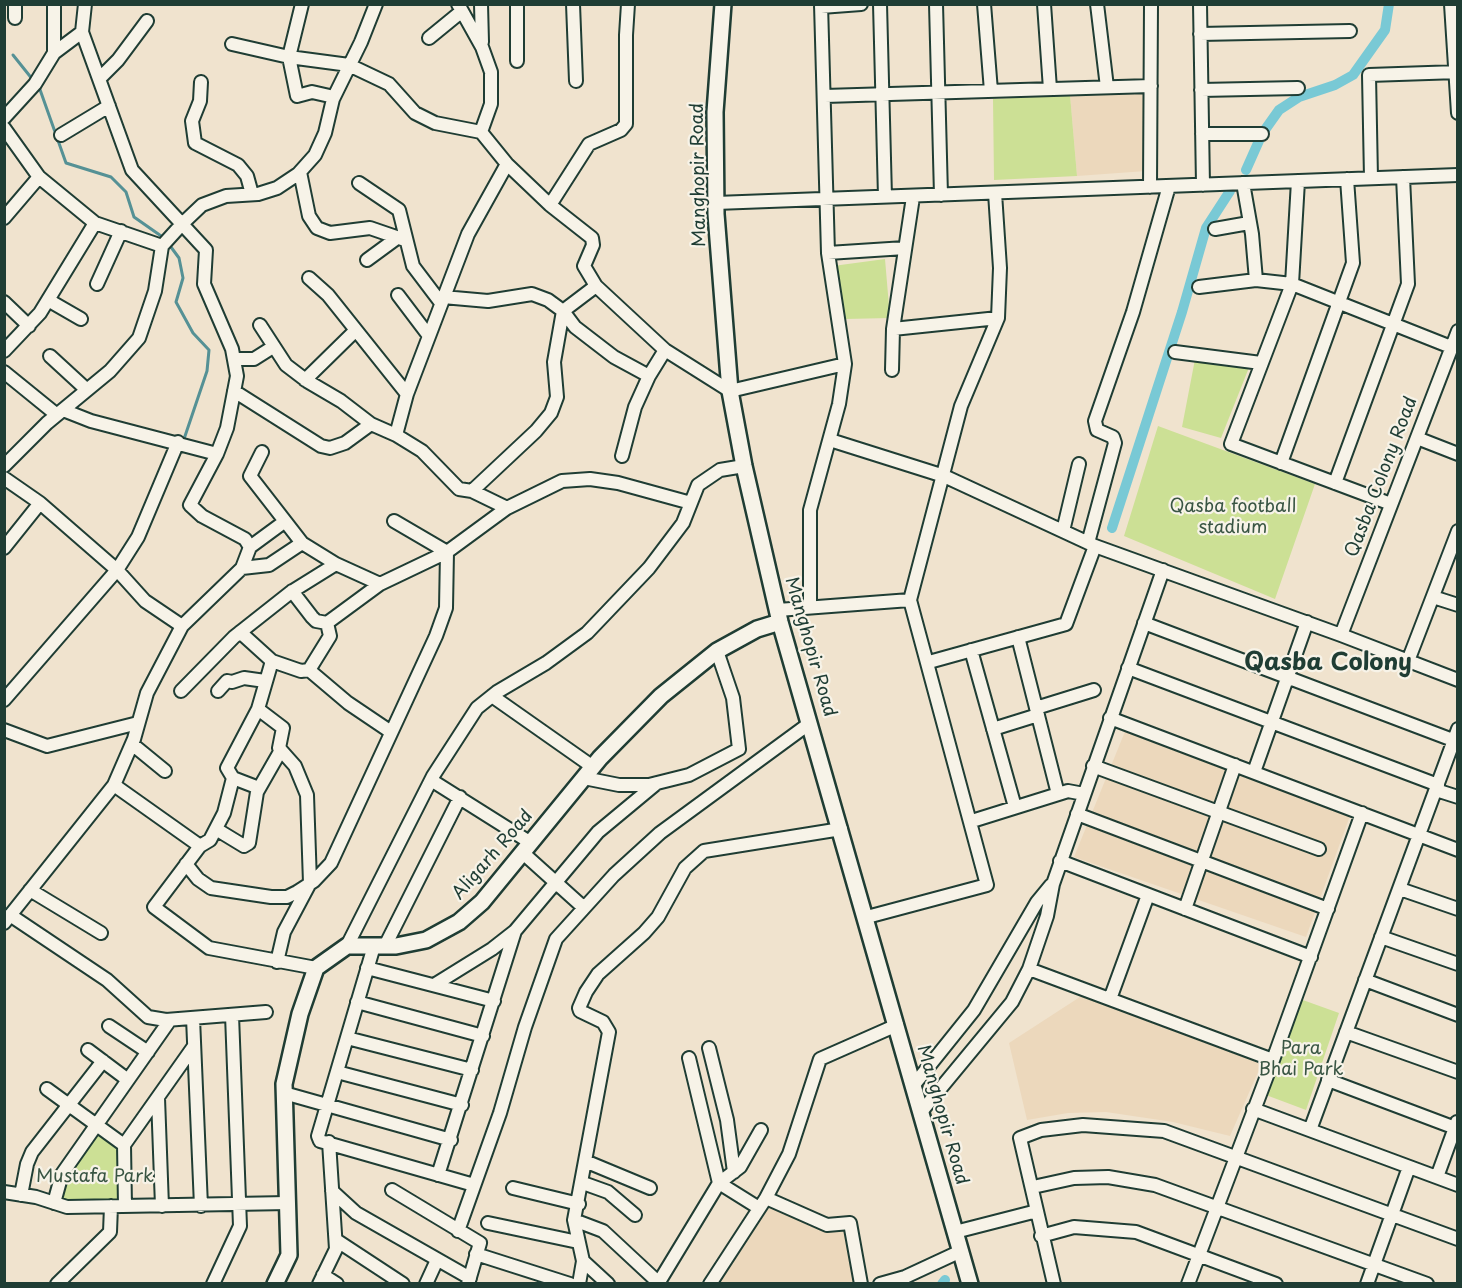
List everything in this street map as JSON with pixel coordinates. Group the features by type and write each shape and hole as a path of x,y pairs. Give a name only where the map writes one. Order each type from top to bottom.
{"main road":[{"name":"Manghopir Road","path":"723,4 715,112 716,203 730,391 744,466 779,616 867,917 970,1284"},
{"name":"Aligarh Road","path":"347,946 379,946 426,940 459,922 482,902 588,772 662,696 717,651 779,616"},
{"path":"275,1284 289,1255 284,1084 300,1014 316,968 347,946"}],"street":[{"path":"15,4 15,18"},
{"path":"54,4 54,53"},
{"path":"85,4 82,32 132,170 206,250 204,284 234,359 237,376 227,428 217,454 190,505 202,516 245,539 250,547"},
{"path":"302,4 289,57 297,96 312,92 334,97"},
{"path":"4,466 60,412 110,371 139,338 155,291 166,242 182,224 202,206 226,196 252,194 277,188 300,171 315,155 325,133 334,97 376,4"},
{"path":"481,4 482,47"},
{"path":"517,4 517,61"},
{"path":"573,4 576,81"},
{"path":"550,205 589,144 621,130 626,124 628,4"},
{"path":"810,607 810,510 839,404 844,363 828,253 825,198 825,96 820,6 861,4"},
{"path":"880,4 885,197"},
{"path":"936,4 941,195"},
{"path":"984,4 991,91"},
{"path":"1044,4 1050,89"},
{"path":"1097,4 1107,87"},
{"path":"1150,187 1151,4"},
{"path":"1200,4 1203,185"},
{"path":"429,38 460,8 482,47 491,72 492,88 488,115 481,132"},
{"path":"1453,12 1458,113"},
{"path":"99,79 118,60 147,21"},
{"path":"1200,34 1350,31"},
{"path":"4,118 37,82 54,53 82,32"},
{"path":"232,44 289,57 349,65 389,84 416,113 435,123 481,132 507,164 550,205 592,238 593,245 584,266 596,286 665,350 730,391 844,363"},
{"path":"1371,178 1369,75 1456,72"},
{"path":"201,82 200,101 192,122 195,143 238,165 247,176 252,194"},
{"path":"825,96 1151,86"},
{"path":"1201,90 1298,88"},
{"path":"61,135 109,106"},
{"path":"4,128 39,177 94,223 166,242"},
{"path":"1202,134 1262,134"},
{"path":"396,435 407,394 468,234 507,164"},
{"path":"300,171 309,216 317,228 330,233 370,228 401,239"},
{"path":"716,203 1458,175"},
{"path":"4,218 39,177"},
{"path":"1335,483 1408,284 1403,177"},
{"path":"1281,463 1353,264 1347,179"},
{"path":"1298,181 1292,284 1231,444 1391,504"},
{"path":"359,183 399,210 401,239 413,266 442,300 488,301 532,294 548,300 563,311 575,327 614,357 649,376"},
{"path":"1243,183 1256,280"},
{"path":"929,662 1066,624 1091,544 1115,443 1113,437 1097,430 1095,421 1133,312 1169,186"},
{"path":"867,917 987,885 972,821 910,600 962,406 998,318 1000,268 995,192"},
{"path":"892,370 893,329 913,196"},
{"path":"4,351 29,326 48,300 94,223"},
{"path":"1215,229 1249,223"},
{"path":"98,284 122,231"},
{"path":"367,260 401,239"},
{"path":"828,253 905,248"},
{"path":"309,278 356,330 407,394"},
{"path":"1198,287 1256,280 1292,284 1451,347"},
{"path":"472,491 537,431 550,414 557,397 554,362 563,311 596,286"},
{"path":"398,295 429,336"},
{"path":"48,300 81,319"},
{"path":"4,302 29,326"},
{"path":"893,329 998,318"},
{"path":"260,325 286,365 305,380 341,401 371,424 396,435 422,451 459,489 472,491 507,508"},
{"path":"305,380 356,330"},
{"name":"Qasba Colony Road","path":"1341,635 1458,331"},
{"path":"234,359 254,359 273,347"},
{"path":"622,456 635,407 649,376 665,350"},
{"path":"1175,352 1261,363"},
{"path":"50,356 87,390"},
{"path":"4,372 60,412 217,454"},
{"path":"234,391 321,446 330,448 345,443 371,424"},
{"path":"1416,438 1458,454"},
{"path":"830,440 944,476 1091,544 1307,622 1458,680"},
{"path":"4,700 119,573 181,443"},
{"path":"262,452 250,476 302,543 336,564 380,584"},
{"path":"1063,531 1078,464"},
{"path":"347,946 431,780 477,708 587,633 649,568 683,523 698,485 720,470 744,466"},
{"path":"4,478 40,503 119,573 145,602 182,626"},
{"path":"292,591 316,621 327,623 380,584 447,552 507,508 550,485 575,480 618,483 691,503"},
{"path":"4,548 40,503"},
{"path":"394,521 447,552"},
{"path":"266,1012 170,1020 148,1017 107,980 7,919 114,785 132,744 147,693 182,626 242,568 250,547 285,522"},
{"path":"1408,661 1458,531"},
{"path":"242,568 269,565 302,543"},
{"path":"277,962 284,932 310,884 331,862 443,620 448,585 447,552"},
{"path":"181,691 240,632 292,591 336,564"},
{"path":"921,1112 1012,1002 1029,969 1047,916 1060,861 1163,570"},
{"path":"1433,597 1458,605"},
{"path":"779,616 810,607 910,600"},
{"path":"1254,772 1307,622"},
{"path":"309,670 330,636 327,623"},
{"path":"1144,623 1288,678 1456,737 1310,1130"},
{"path":"240,632 272,661 309,670 348,703 391,732"},
{"path":"1018,637 1058,794"},
{"path":"972,650 1015,807"},
{"path":"717,651 733,698 739,749 753,766"},
{"path":"272,661 258,709 227,768 232,778 224,813 216,830 207,843 200,846 154,907 209,948 316,968"},
{"path":"1128,668 1272,722 1458,797"},
{"path":"218,691 227,681 232,682 244,678 265,681"},
{"path":"993,729 1094,690"},
{"path":"492,696 588,772 619,785 657,783 688,776 739,749"},
{"path":"258,709 283,728 278,745 295,766 307,795 310,884"},
{"path":"1110,718 1458,850"},
{"path":"4,730 47,746 138,723"},
{"path":"458,1231 500,1113 525,1027 556,939 614,875 660,833 810,723"},
{"path":"132,744 165,771"},
{"path":"216,830 246,846 255,818 259,788 281,750"},
{"path":"1185,909 1236,765"},
{"path":"1094,766 1319,849"},
{"path":"232,778 259,788"},
{"path":"431,780 460,797 527,848 555,882 583,908"},
{"path":"434,985 492,949 514,931 598,832 657,783"},
{"path":"114,785 200,846"},
{"path":"972,821 1068,791 1084,794"},
{"path":"460,797 367,968 318,1136 320,1141 474,1185"},
{"path":"1188,1284 1234,1156 1273,1060 1362,813"},
{"path":"1077,814 1328,909"},
{"path":"579,1284 582,1261 574,1220 579,1204 609,1032 603,1022 580,1011 579,1008 598,974 644,933 658,917 685,868 704,851 841,829"},
{"path":"1060,861 1311,957"},
{"path":"186,864 198,879 212,888 245,894 287,897 310,884"},
{"path":"913,1086 974,1010 1036,902 1053,884"},
{"path":"1400,889 1458,909"},
{"path":"30,890 101,933"},
{"path":"1110,999 1148,895"},
{"path":"438,1175 462,1105 514,931"},
{"path":"1381,937 1458,964"},
{"path":"367,968 494,1001"},
{"path":"1029,969 1273,1060"},
{"path":"1365,981 1458,1015"},
{"path":"357,1002 483,1036"},
{"path":"213,1284 240,1226 232,1015"},
{"path":"193,1018 201,1206"},
{"path":"54,1203 62,1174 170,1020"},
{"path":"710,1284 762,1203 789,1154 820,1059 897,1025"},
{"path":"109,1026 148,1052"},
{"path":"1346,1032 1458,1072"},
{"path":"347,1038 472,1070"},
{"path":"125,1206 124,1145 195,1046"},
{"path":"709,1048 726,1120 734,1172"},
{"path":"88,1050 128,1080"},
{"path":"689,1058 719,1183"},
{"path":"21,1195 27,1164 32,1152 103,1061"},
{"path":"337,1072 462,1105"},
{"path":"1328,1080 1457,1126 1437,1177"},
{"path":"47,1089 124,1145"},
{"path":"284,1093 451,1140"},
{"path":"158,1098 162,1206"},
{"path":"1254,1109 1458,1185"},
{"path":"1054,1284 1020,1138 1041,1130 1083,1125 1164,1131 1458,1239"},
{"path":"574,1220 603,1231 659,1283 719,1183 747,1158 761,1130"},
{"path":"329,1142 336,1249 321,1279 337,1284"},
{"path":"585,1161 650,1188"},
{"path":"1367,1284 1409,1167"},
{"path":"1033,1187 1074,1178 1108,1177 1155,1185 1216,1205 1427,1284"},
{"path":"582,1183 608,1191 635,1215"},
{"path":"719,1183 762,1203 827,1225 850,1223 861,1284"},
{"path":"513,1188 579,1204"},
{"path":"332,1191 356,1213 469,1281 480,1243 392,1190"},
{"path":"4,1192 67,1207 288,1203"},
{"path":"57,1284 110,1232 111,1206"},
{"path":"955,1232 1037,1211"},
{"path":"488,1223 578,1242"},
{"path":"1041,1236 1074,1227 1136,1232 1276,1284"},
{"path":"336,1240 403,1284"},
{"path":"880,1284 905,1278 961,1251"},
{"path":"476,1254 570,1284"},
{"path":"426,1284 437,1260"},
{"path":"582,1261 608,1284"}],"shaded area":[{"path":"1147,92 1146,171 1077,176 1070,95"},
{"path":"1126,729 1351,813 1306,937 1074,857"},
{"path":"1083,995 1262,1063 1230,1136 1173,1122 1106,1112 1068,1113 1027,1120 1009,1043"},
{"path":"769,1204 846,1228 857,1283 715,1284"}],"green space":[{"path":"1070,95 1077,176 994,180 993,99"},
{"path":"885,259 890,318 845,319 833,266"},
{"path":"1196,354 1252,360 1221,438 1182,427"},
{"name":"Qasba football stadium","path":"1158,426 1315,484 1275,599 1124,536"},
{"name":"Para Bhai Park","path":"1300,999 1339,1013 1306,1110 1266,1095"},
{"name":"Mustafa Park","path":"96,1125 124,1145 125,1206 54,1203 62,1174"}],"waterway":[{"path":"1246,170 1262,134 1279,110 1299,97 1335,85 1353,75 1385,30 1389,4"},
{"path":"13,55 33,80"},
{"path":"38,84 66,163 111,177 126,192 134,217 164,238"},
{"path":"1112,528 1182,312 1206,228 1230,191"},
{"path":"168,243 179,258 183,278 176,302 193,333 209,350 207,371 183,442"},
{"path":"81,620 112,584"},
{"path":"942,1284 945,1280"}],"district":[{"name":"Qasba Colony","path":"1328,663"}]}
